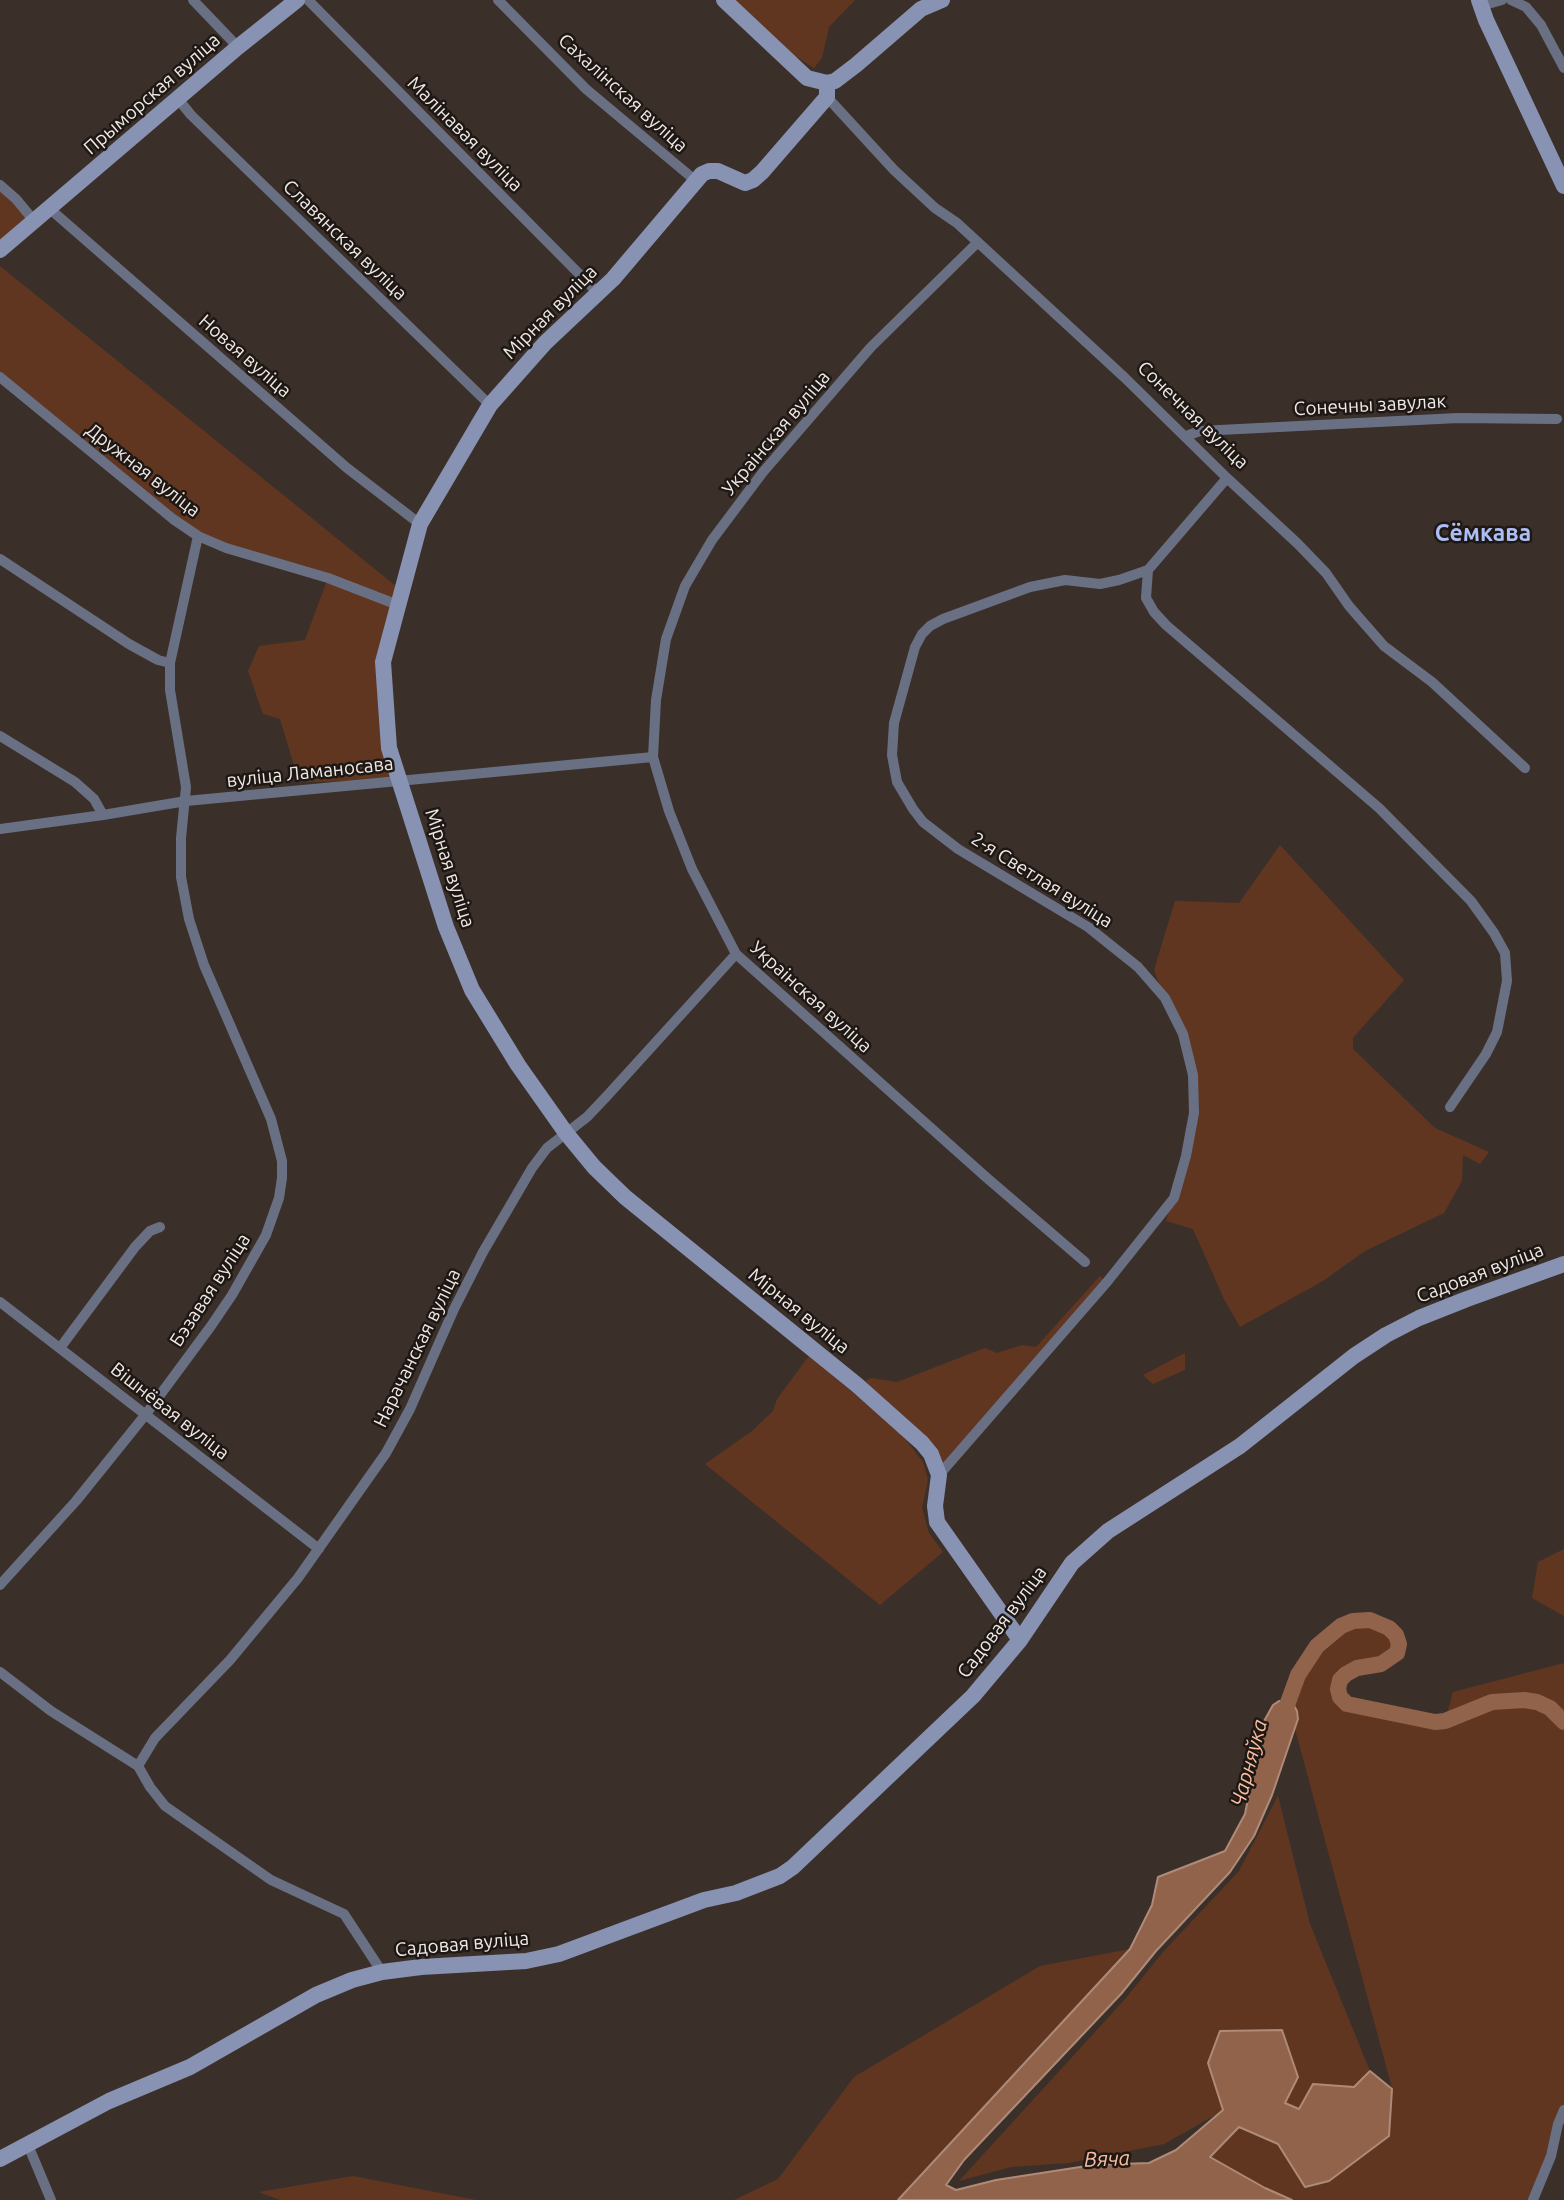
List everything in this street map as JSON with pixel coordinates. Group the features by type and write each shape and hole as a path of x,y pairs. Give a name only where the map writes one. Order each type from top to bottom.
{"street":[{"path":"193,0 239,47"},
{"name":"Прыморская вуліца","path":"0,250 298,0"},
{"name":"Малінавая вуліца","path":"308,0 598,293"},
{"name":"Сахалінская вуліца","path":"498,0 586,89 696,181"},
{"name":"Сонечная вуліца","path":"724,0 807,78 825,88 904,180 978,242 1186,436 1317,564 1384,646 1432,682 1525,768"},
{"path":"696,181 709,171 718,171 745,183 753,180 762,172 825,88 921,9 942,0"},
{"path":"1502,0 1480,3 1564,186"},
{"path":"1511,0 1526,7 1541,25 1564,68"},
{"name":"Славянская вуліца","path":"178,99 191,116 490,405"},
{"name":"Мірная вуліца","path":"696,181 654,233 598,293 545,343 490,405 420,524 383,662 388,748 446,927 472,990 518,1065 566,1133 594,1167 625,1198 905,1427 931,1454 939,1475"},
{"path":"0,184 35,222"},
{"name":"Новая вуліца","path":"50,209 347,468 420,524"},
{"name":"Украінская вуліца","path":"978,242 871,347 763,472 712,540 685,586 666,639 656,700 653,757 669,811 692,869 736,954 1085,1262"},
{"name":"Дружная вуліца","path":"0,377 173,519 198,536 226,548 328,578 398,605"},
{"name":"Сонечны завулак","path":"1186,436 1200,431 1458,418 1557,419"},
{"path":"1227,478 1148,570 1146,597 1154,612 1167,625 1379,808 1471,901 1494,933 1505,953 1507,981 1497,1032 1450,1107"},
{"name":"Бэзавая вуліца","path":"0,1585 76,1501 146,1414 211,1326 242,1278 274,1216 282,1178 280,1151 271,1119 212,987 189,919 181,877 180,857 186,801 184,771 170,690 170,663 198,536"},
{"path":"0,559 144,653 170,663"},
{"name":"2-я Светлая вуліца","path":"939,1475 1099,1292 1174,1198 1194,1113 1193,1076 1183,1034 1165,998 1138,967 1088,927 958,849 918,815 897,782 892,755 894,723 915,647 930,626 981,603 1030,587 1065,580 1100,584 1148,570"},
{"path":"0,736 75,782 94,799 103,815"},
{"name":"вуліца Ламаносава","path":"0,829 186,801 653,757"},
{"name":"Нарачанская вуліца","path":"138,1766 155,1738 230,1660 298,1578 386,1452 410,1409 454,1309 483,1252 532,1168 547,1148 587,1117 736,954"},
{"path":"60,1348 135,1247 150,1231 160,1227"},
{"name":"Садовая вуліца","path":"0,2159 109,2101 190,2067 316,1995 352,1980 382,1972 421,1967 526,1961 548,1956 780,1876 793,1867 973,1696 1020,1640 1072,1563 1086,1548 1240,1446 1354,1356 1386,1335 1419,1318 1564,1264"},
{"name":"Вішнёвая вуліца","path":"0,1302 319,1549"},
{"path":"939,1475 935,1513 937,1522 1020,1640"},
{"path":"0,1672 51,1711 138,1766"},
{"name":"Садовая вуліца","path":"138,1766 165,1806 271,1880 344,1914 382,1972"},
{"path":"1533,2200 1551,2156 1564,2110"},
{"path":"28,2145 51,2200"}],"shaded area":[{"path":"734,0 855,0 829,27 822,58 814,68 787,51"},
{"path":"0,185 35,222 0,250"},
{"path":"0,266 402,591 383,662 399,781 299,782 280,719 263,714 248,671 259,646 305,640 328,578 198,536 0,377"},
{"path":"1280,845 1404,980 1353,1038 1353,1049 1435,1128 1489,1152 1480,1164 1463,1155 1462,1181 1444,1213 1365,1251 1323,1281 1240,1327 1224,1299 1193,1229 1166,1221 1186,1156 1193,1076 1154,970 1175,901 1239,903"},
{"path":"1100,1276 1107,1282 939,1475 935,1463 857,1385 871,1378 897,1382 985,1348 997,1353 1022,1345 1036,1347"},
{"path":"1185,1353 1185,1370 1153,1384 1143,1375"},
{"path":"809,1356 901,1433 923,1462 928,1480 922,1508 929,1533 943,1552 880,1605 705,1464 752,1431 773,1411 777,1399"},
{"path":"1564,1549 1564,1616 1532,1598 1538,1562"},
{"path":"1370,1620 1389,1628 1396,1635 1399,1644 1397,1653 1381,1664 1357,1668 1340,1680 1340,1697 1347,1704 1386,1710 1422,1721 1445,1721 1453,1692 1564,1663 1564,2110 1533,2200 1292,2200 1265,2188 1149,2163 1176,2150 1219,2113 1164,2144 1069,2163 1011,2167 959,2181 1126,1998 1163,1952 1239,1871 1278,1796 1310,1924 1370,2071 1392,2088 1295,1729 1298,1719 1293,1704 1287,1701 1306,1660 1328,1635 1353,1621"},
{"path":"1279,1701 1293,1704 1298,1719 1272,1795 1254,1836 1230,1872 1156,1951 1121,1994 964,2160 946,2185 956,2190 996,2180 1093,2165 1149,2163 1176,2150 1223,2110 1208,2063 1220,2031 1282,2030 1298,2077 1285,2103 1299,2109 1313,2084 1354,2087 1370,2071 1392,2089 1389,2136 1329,2181 1305,2187 1278,2144 1239,2127 1210,2157 1292,2200 898,2200 1130,1949 1152,1905 1158,1877 1225,1851 1245,1814 1263,1723 1273,1705"},
{"path":"1130,1949 898,2200 734,2200 778,2179 854,2077 1040,1966"},
{"path":"353,2176 476,2200 280,2200 259,2192"}],"waterway":[{"name":"Чарняўка","path":"1282,1719 1298,1675 1317,1646 1341,1626 1353,1621 1370,1620 1389,1628 1396,1635 1399,1644 1397,1653 1381,1664 1357,1668 1340,1680 1340,1697 1347,1704 1435,1722 1445,1721 1492,1702 1524,1700 1550,1708 1564,1722"}],"district":[{"name":"Сёмкава","path":"1483,533"}],"water label":[{"name":"Вяча","path":"1107,2159"}]}
